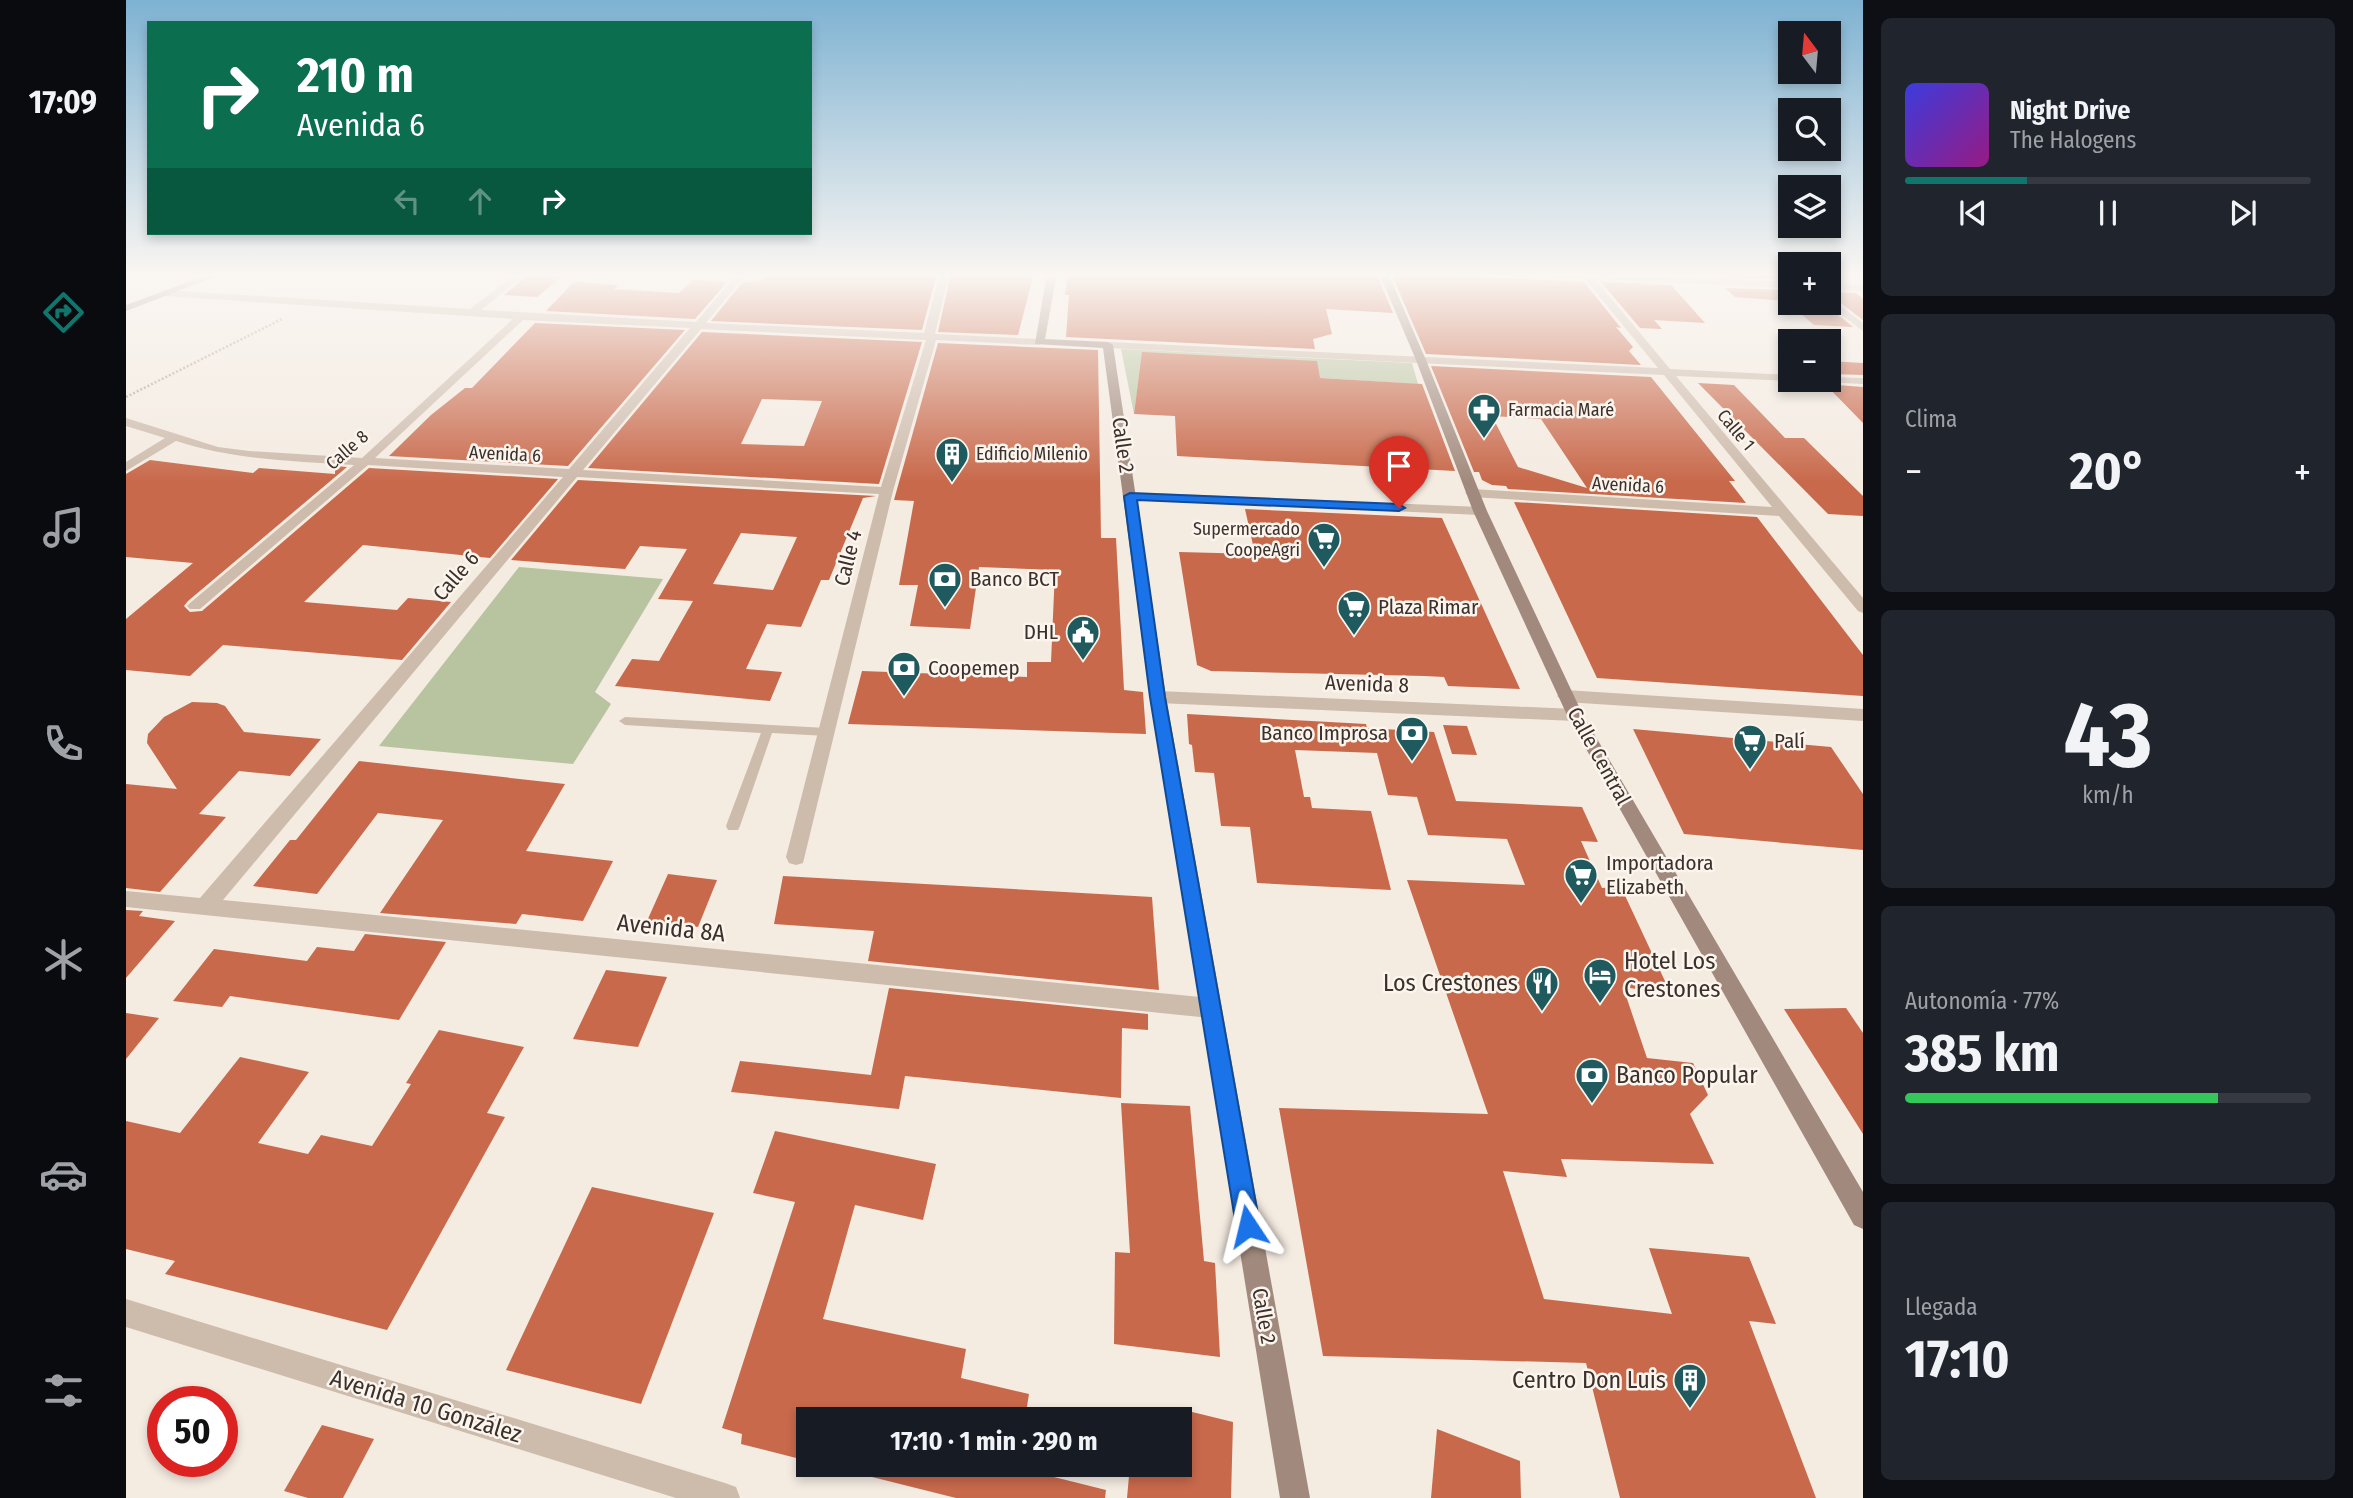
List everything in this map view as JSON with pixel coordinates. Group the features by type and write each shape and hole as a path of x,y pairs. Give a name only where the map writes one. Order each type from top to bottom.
{"main road":[{"path":"1060,343 1108,345"},
{"name":"Calle Central","path":"1414,343 1472,494 1574,715 1863,1216"},
{"name":"Calle 2","path":"1108,345 1158,697 1295,1498"}],"street":[{"name":"Calle 8","path":"195,606 362,464 493,343"},
{"name":"Calle 6","path":"204,908 683,343"},
{"name":"Calle 4","path":"796,857 886,491 932,343"},
{"name":"Calle 1","path":"1642,343 1781,512 1858,596 1863,608"},
{"path":"1108,345 1778,377"},
{"path":"1841,380 1863,381"},
{"name":"Avenida 6","path":"126,422 216,450 249,455 362,464 886,491"},
{"path":"126,467 173,438"},
{"name":"Avenida 6","path":"1472,494 1781,512"},
{"path":"1130,496 1480,511"},
{"path":"1565,696 1863,715"},
{"name":"Avenida 8","path":"1158,697 1574,715"},
{"name":"Avenida 8A","path":"126,899 1210,1008"},
{"name":"Avenida 10 González","path":"126,1313 726,1498"}],"lane":[{"path":"625,721 827,732"},
{"path":"733,826 768,729"}],"path":[{"path":"126,397 234,343"}],"green space":[{"path":"1121,349 1412,363 1418,384 1320,378 1142,356 1134,414"},
{"path":"519,567 663,579 595,692 611,704 573,764 379,746"}],"building":[{"path":"516,343 674,343 568,466 389,456 431,415 465,388 472,388"},
{"path":"693,343 922,343 879,484 588,468","holes":["762,399 822,401 804,446 741,444"]},
{"path":"938,343 1098,350 1101,538 1116,538 1124,690 1143,692 1146,734 848,724 862,671 1027,677 1027,662 1051,662 1055,570 979,567 970,629 910,626 918,585 899,585 914,501 894,500"},
{"path":"1189,343 1314,343 1315,349"},
{"path":"1421,343 1630,343 1633,347 1629,351 1641,365 1426,354"},
{"path":"1142,352 1317,361 1320,378 1422,384 1455,471 1177,456 1175,416 1134,414"},
{"path":"1841,362 1863,363 1863,375 1841,374"},
{"path":"1431,366 1651,377 1735,481 1729,481 1746,503 1508,489 1506,486 1492,485 1482,480 1479,472 1474,472","holes":["1492,416 1541,419 1587,488 1518,467"]},
{"path":"1698,383 1734,385 1785,438 1804,438 1863,496 1863,516 1828,514"},
{"path":"1841,385 1863,387 1863,423 1833,392 1841,392"},
{"path":"150,460 253,473 259,468 335,474 335,466 347,467 188,601 184,606 190,612 202,611 369,468 558,479 490,558 363,545 304,602 397,610 408,598 451,602 402,660 223,645 190,676 126,670 126,619 193,563 126,557 126,474"},
{"path":"578,480 876,496 863,498 829,580 821,580 801,627 767,624 746,669 782,672 770,701 615,686 632,659 659,661 693,601 658,599 687,549 640,546 625,569 511,560","holes":["741,533 797,537 773,590 713,584"]},
{"path":"1514,502 1757,517 1863,655 1863,696 1597,678"},
{"path":"1245,509 1442,518 1520,689 1448,686 1444,677 1211,671 1197,665 1179,552 1255,554"},
{"path":"192,702 225,706 244,732 321,739 290,776 239,771 199,814 226,817 160,892 126,888 126,784 177,789 147,743 148,734 164,717"},
{"path":"1187,714 1366,724 1367,728 1434,732 1456,801 1582,807 1598,842 1581,841 1602,888 1621,887 1671,994 1623,987 1647,1058 1693,1063 1708,1095 1690,1114 1714,1164 1561,1159 1567,1177 1503,1171 1544,1299 1672,1314 1649,1248 1749,1257 1776,1324 1749,1321 1816,1498 1620,1498 1586,1363 1323,1356 1279,1108 1488,1114 1407,880 1525,885 1507,839 1428,835 1417,797 1388,795 1377,753 1295,750 1304,797 1310,797 1312,808 1371,811 1391,890 1257,883 1250,827 1221,826 1214,773 1195,772 1192,745 1189,744"},
{"path":"1443,725 1467,726 1477,755 1452,754"},
{"name":"Palí","path":"1633,729 1831,747 1863,794 1863,850 1684,834"},
{"path":"359,761 565,784 526,851 613,861 583,921 522,914 516,924 380,913 443,820 378,813 317,894 253,886 290,840 296,840"},
{"path":"668,874 717,880 698,927 647,921"},
{"path":"783,876 1152,897 1159,990 868,961 874,931 774,924"},
{"path":"126,910 143,911 139,916 175,921 126,978"},
{"path":"365,934 446,942 399,1020 230,996 222,1007 173,1001 214,949 307,961 317,947 354,951"},
{"path":"606,970 667,977 638,1047 573,1039"},
{"path":"889,988 1148,1014 1148,1030 1122,1028 1121,1098 905,1076 899,1109 731,1092 740,1061 871,1075"},
{"path":"1846,1008 1863,1033 1863,1134 1784,1009"},
{"path":"126,1013 159,1018 126,1059"},
{"path":"439,1030 524,1047 487,1113 505,1117 387,1330 165,1274 175,1261 126,1249 126,1121 180,1133 240,1057 309,1072 258,1143 308,1154 321,1135 372,1146 411,1084 406,1083"},
{"path":"1121,1103 1190,1106 1204,1261 1215,1263 1220,1357 1114,1344 1115,1252 1130,1253"},
{"path":"775,1131 936,1164 923,1220 855,1205 823,1319 966,1349 961,1378 1029,1394 1027,1407 796,1407 796,1458 741,1444 742,1434 722,1428 795,1202 753,1193"},
{"path":"592,1187 714,1213 641,1404 506,1370"},
{"path":"1192,1412 1233,1422 1231,1498 1127,1498 1129,1477 1192,1477"},
{"path":"322,1425 374,1439 343,1498 308,1498 284,1491"},
{"path":"1437,1429 1520,1461 1521,1498 1431,1498"},
{"path":"872,1477 1054,1477 1106,1490 1105,1498 956,1498"}],"place":[{"name":"Farmacia Maré","path":"1484,440"},
{"name":"Edificio Milenio","path":"952,484"},
{"name":"Supermercado CoopeAgri","path":"1324,569"},
{"name":"Banco BCT","path":"945,609"},
{"name":"Plaza Rimar","path":"1354,637"},
{"name":"DHL","path":"1083,662"},
{"name":"Coopemep","path":"904,698"},
{"name":"Banco Improsa","path":"1412,763"},
{"name":"Palí","path":"1750,771"},
{"name":"Importadora Elizabeth","path":"1581,905"},
{"name":"Hotel Los Crestones","path":"1600,1005"},
{"name":"Los Crestones","path":"1542,1013"},
{"name":"Banco Popular","path":"1592,1105"},
{"name":"Centro Don Luis","path":"1690,1410"}],"route":[{"path":"1248,1226 1158,697 1130,496 1399,508"}]}
